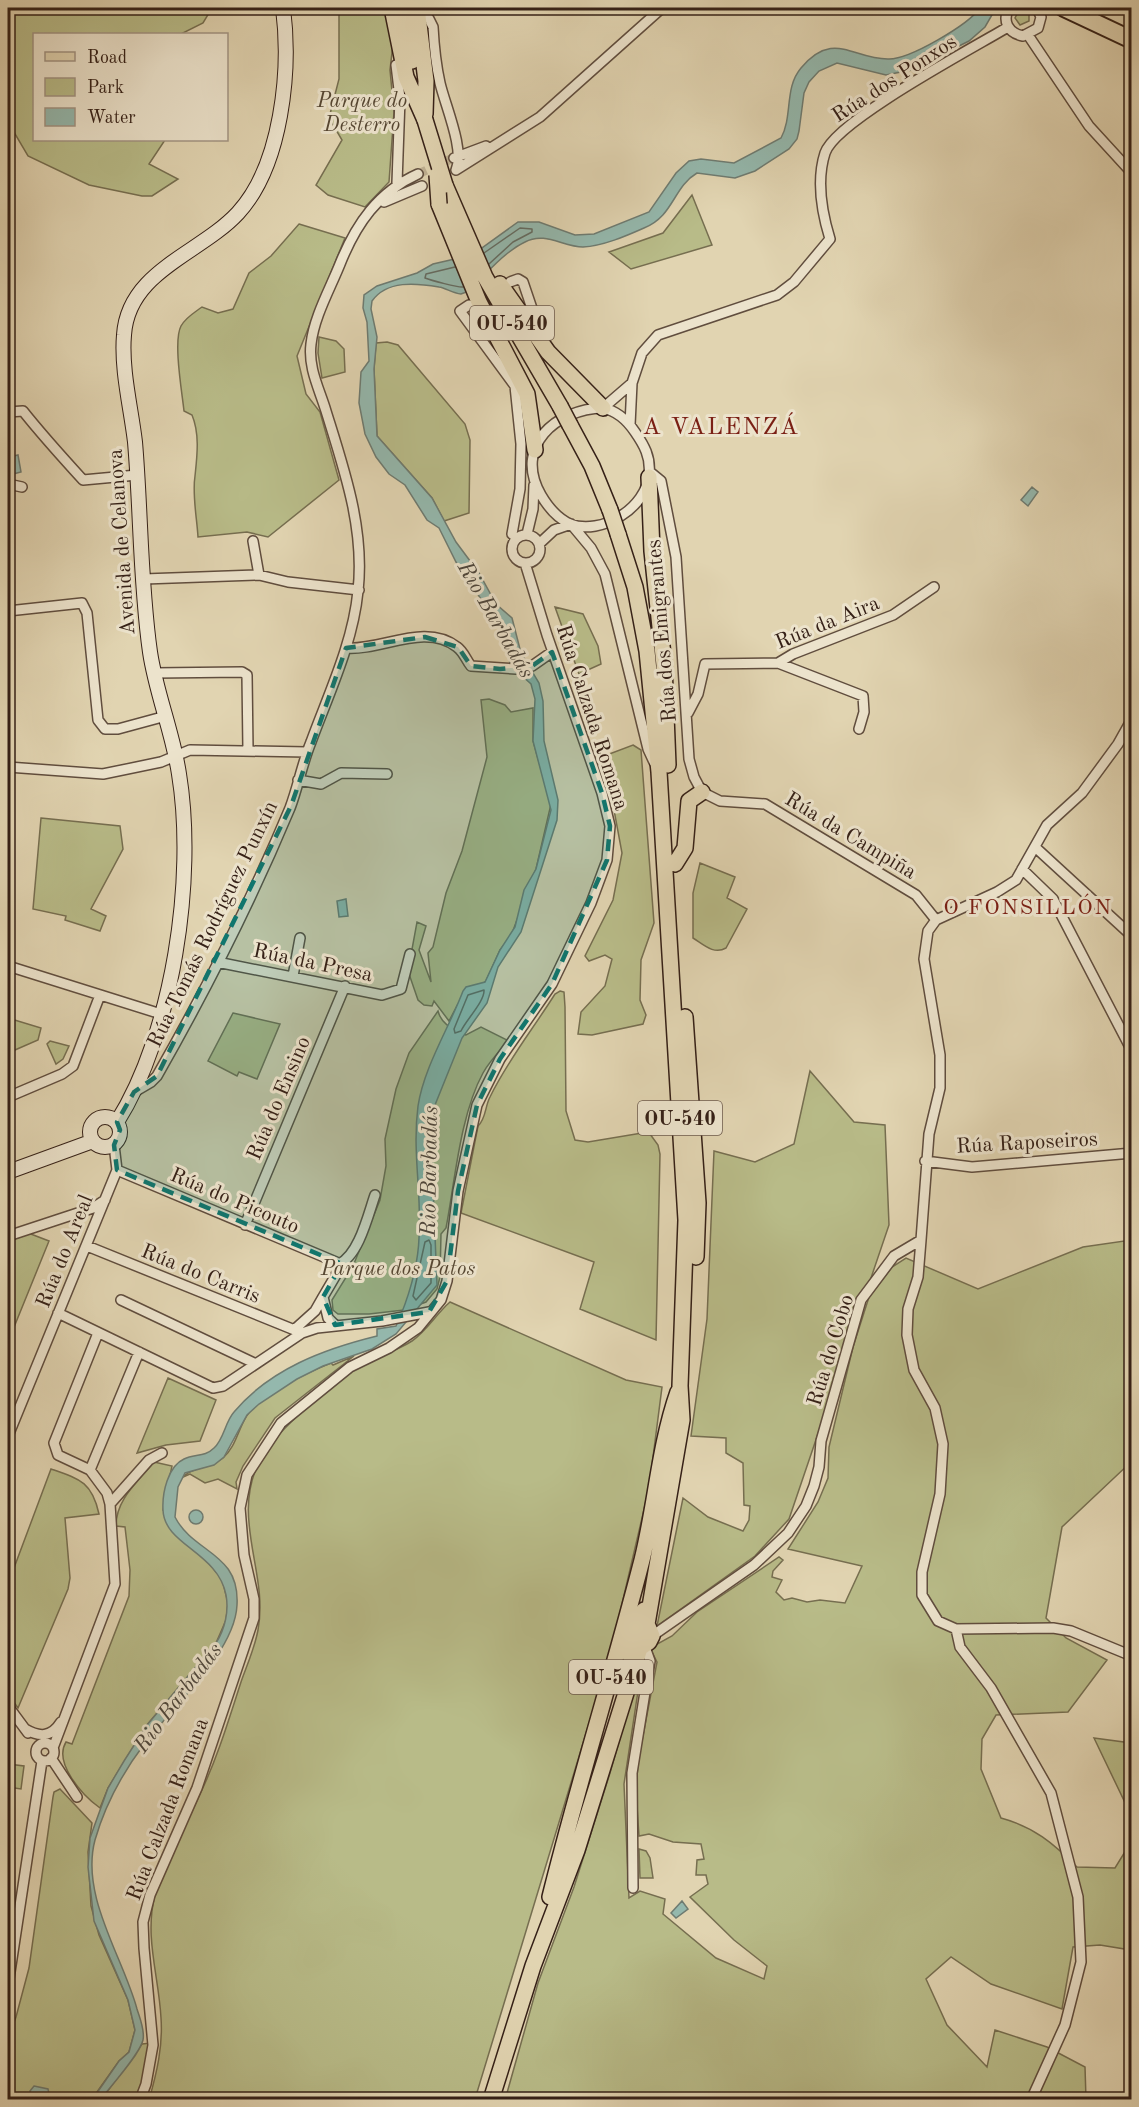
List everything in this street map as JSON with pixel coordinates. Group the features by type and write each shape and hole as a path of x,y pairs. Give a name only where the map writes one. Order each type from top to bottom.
{"highway":[{"path":"1064,8 1131,40"}],"main road":[{"name":"OU-540","path":"392,8 406,77 424,120 435,160 467,239 485,278 592,465 610,510 635,587 647,651 659,772 686,1220 680,1386 682,1420 655,1574 555,1906 532,1966"},
{"name":"OU-540","path":"413,9 426,81 424,120"},
{"path":"435,160 439,204 479,302 530,407 535,450"},
{"path":"467,239 482,250 503,290 544,346 603,408"},
{"path":"649,474 652,551 664,665 675,864"},
{"path":"666,890 675,864 685,848 689,801 702,792"},
{"name":"OU-540","path":"491,2100 532,1966 577,1788 602,1709 616,1687 636,1643 648,1560 649,1531 668,1420 680,1386"}],"street":[{"name":"Avenida de Celanova","path":"117,1122 146,1066 161,1014 185,882 185,822 176,756 150,653 123,339 126,316 131,301 162,269 236,215 254,193 267,169 279,113 285,65 287,40 283,8"},
{"path":"457,144 456,170 540,117 662,8"},
{"path":"1009,8 1006,16 1008,27 1019,35 1028,35 1040,23 1037,8"},
{"path":"413,9 429,19 433,27 439,80 457,144 460,149 468,152"},
{"name":"Rúa dos Ponxos","path":"630,425 632,383 642,353 658,336 777,295 794,282 830,239 822,214 821,173 825,151 842,130 909,86 1008,27"},
{"path":"1028,35 1089,126 1131,173"},
{"path":"397,183 400,98 394,55 399,43"},
{"path":"455,157 497,143"},
{"path":"365,215 397,183 418,174"},
{"path":"365,215 393,197 422,186"},
{"name":"Rúa Tomás Rodríguez Punxín","path":"134,1092 157,1076 217,962 291,806 307,752 346,648 359,590 359,532 311,366 310,354 317,319 349,242 365,215"},
{"path":"510,282 518,279 523,282 544,346"},
{"path":"470,305 460,311 518,385 521,444 519,500 512,526 512,534 517,538"},
{"path":"603,408 632,383"},
{"path":"527,534 533,509 535,450 548,427 558,419 581,409 603,408 622,417 644,444 649,474 642,495 615,520 598,524 571,524 554,530 539,544"},
{"path":"8,412 23,411 38,433 60,452 83,480 136,475"},
{"path":"534,473 546,505 559,518 571,524 591,548 605,574 648,749 659,772"},
{"name":"Rúa dos Emigrantes","path":"649,474 661,481 676,557 688,714 689,759 694,777 702,792"},
{"path":"8,484 22,487"},
{"path":"527,534 537,539 540,550 535,559 525,562 520,561 512,548 517,538 527,534"},
{"path":"254,541 259,575"},
{"name":"Rúa Calzada Romana","path":"140,2100 146,2084 153,2045 143,1922 150,1895 197,1788 254,1618 254,1599 244,1555 240,1508 247,1475 282,1423 350,1366 389,1348 418,1328 441,1300 447,1281 458,1191 477,1105 500,1059 552,984 591,903 607,860 610,826 602,793 552,652 525,562"},
{"path":"144,579 259,575 288,582 359,590"},
{"name":"Rúa da Aira","path":"688,714 698,694 705,664 778,663 794,654 894,615 934,586"},
{"path":"8,611 82,603 87,613 98,720 101,725 105,729 118,729 166,716"},
{"path":"346,648 367,648 411,638 424,638 458,647 467,662 477,668 500,669 532,666 552,652"},
{"path":"778,663 864,696 864,712 859,729"},
{"path":"155,673 242,672 247,675 248,750"},
{"path":"1131,719 1118,744 1082,792 1047,825 1016,880 997,892 936,920 928,931 924,960 940,1055 940,1088 928,1134 918,1277 908,1310 907,1335 914,1370 935,1408 943,1444 940,1494 922,1572 922,1594 938,1621 956,1629 1053,1628 1071,1631 1131,1656"},
{"path":"8,767 104,774 160,762 190,750 307,752"},
{"path":"298,780 321,784 347,772 387,774"},
{"name":"Rúa da Campiña","path":"702,792 720,801 765,804 915,895 936,920"},
{"path":"1035,847 1131,936"},
{"path":"1022,870 1053,899 1131,1051"},
{"path":"293,976 300,938"},
{"name":"Rúa da Presa","path":"217,962 382,994 401,989 410,954"},
{"path":"8,966 161,1014"},
{"name":"Rúa do Ensino","path":"245,1225 345,986"},
{"path":"8,1097 62,1074 73,1066 100,994"},
{"path":"108,1117 117,1122 120,1134 114,1145 105,1148 93,1141 90,1132 93,1122 108,1117"},
{"path":"8,1172 93,1141"},
{"name":"Rúa do Areal","path":"8,1436 117,1170 114,1145"},
{"name":"Rúa Raposeiros","path":"925,1161 972,1167 1131,1153"},
{"name":"Rúa do Picouto","path":"117,1170 339,1264"},
{"path":"58,1313 213,1388 223,1386 298,1331 315,1311 340,1268 339,1264 347,1260 356,1244 375,1195"},
{"path":"8,1236 93,1208 105,1200"},
{"name":"Rúa do Cobo","path":"636,1643 753,1565 788,1533 806,1506 814,1486 819,1467 821,1441 861,1299 894,1256 921,1240"},
{"name":"Rúa do Carris","path":"87,1246 298,1331"},
{"path":"323,1297 328,1317 335,1325"},
{"path":"121,1300 254,1363"},
{"path":"298,1331 382,1321 429,1312"},
{"path":"8,1984 46,1760 68,1713 115,1584 110,1504 107,1493 90,1470 58,1455 54,1443 98,1333"},
{"path":"90,1470 139,1352"},
{"path":"110,1504 149,1460 162,1453"},
{"path":"956,1629 960,1647 991,1688 1051,1793 1078,1897 1081,1962 1065,2025 1031,2100"},
{"path":"633,1888 632,1773 650,1661 636,1643"},
{"path":"8,1706 39,1746"},
{"path":"25,1729 35,1735 49,1734 68,1713"},
{"path":"39,1746 46,1744 52,1748"},
{"path":"39,1746 36,1754 46,1760 77,1797"}],"highlighted area":[{"path":"425,637 458,647 471,666 500,669 532,666 552,652 602,793 610,826 607,860 552,984 500,1059 477,1105 458,1191 447,1281 429,1312 335,1325 323,1297 342,1264 117,1170 114,1145 120,1130 117,1122 134,1092 157,1076 291,806 346,648"}],"green space":[{"path":"8,8 212,8 203,23 183,33 33,33 33,141 164,141 149,164 178,179 152,196 89,185 28,156 8,122"},
{"name":"Parque do Desterro","path":"339,8 387,8 394,35 390,70 394,112 389,182 365,207 328,195 316,185 342,140 329,118 339,79"},
{"path":"1020,8 1029,9 1029,21 1020,25 1015,18"},
{"path":"692,195 712,245 631,269 609,252 663,233"},
{"path":"299,224 345,238 297,356 306,394 320,412 339,480 268,537 247,532 198,537 194,491 197,438 192,415 184,411 178,354 181,326 202,307 218,313 233,309 249,273 271,256"},
{"path":"319,337 336,341 344,349 345,372 322,378 318,353"},
{"path":"387,342 398,345 465,424 470,440 469,513 444,521 432,498 377,436 374,369 376,343"},
{"path":"555,607 583,614 598,646 601,664 579,674"},
{"path":"489,699 505,705 511,712 533,708 533,741 551,804 536,869 511,936 500,950 486,981 458,1004 449,1021 434,1001 432,1006 424,1005 418,1000 408,971 417,922 426,926 419,950 431,982 428,953 433,947 446,893 462,851 487,757 481,700"},
{"path":"633,745 641,750 654,923 641,960 640,1000 646,1015 643,1024 592,1035 578,1034 581,1012 605,986 612,959 605,955 589,961 585,956 613,900 622,853 604,756"},
{"path":"41,818 120,826 123,849 91,909 106,916 100,931 65,920 66,916 33,909"},
{"path":"700,863 735,877 727,898 747,909 726,948 722,950 709,948 693,938 693,893"},
{"path":"560,991 564,992 565,1007 566,1111 575,1140 588,1142 642,1133 650,1134 658,1145 660,1154 656,1340 580,1309 594,1262 461,1213 478,1126 483,1120 488,1101 513,1057 555,994"},
{"name":"Parque dos Patos","path":"438,1011 445,1024 466,1035 481,1027 509,1041 486,1068 469,1108 459,1149 446,1228 441,1234 440,1277 437,1289 426,1302 404,1310 369,1314 338,1314 333,1310 332,1300 353,1266 380,1200 386,1166 385,1139 396,1089 409,1053"},
{"path":"233,1013 280,1024 257,1079 239,1072 237,1076 208,1061"},
{"path":"8,1018 41,1028 38,1040 8,1053"},
{"path":"50,1041 69,1046 63,1059 56,1064 47,1044"},
{"path":"810,1071 854,1122 885,1125 889,1225 789,1519 755,1556 657,1626 683,1498 708,1517 743,1531 749,1520 750,1506 744,1505 743,1463 726,1453 726,1438 691,1436 707,1319 714,1151 755,1162 794,1144"},
{"path":"23,1231 49,1241 8,1342 8,1236"},
{"path":"1131,1240 1131,1462 1062,1527 1046,1618 1066,1638 1107,1660 1068,1712 996,1715 982,1739 981,1769 1001,1818 1033,1831 1060,1850 1077,1867 1115,1868 1131,1842 1131,1950 1100,1945 1073,1947 1062,2009 991,1984 951,1957 926,1979 947,2025 987,2067 995,2030 1047,2047 1085,2067 1086,2099 505,2100 538,1983 574,1887 643,1658 624,1784 629,1898 640,1891 665,1899 663,1914 716,1958 764,1979 767,1966 734,1940 690,1897 708,1884 706,1875 696,1875 697,1860 704,1859 701,1844 673,1842 649,1834 639,1836 636,1792 638,1762 657,1662 650,1648 672,1636 697,1612 779,1557 783,1560 773,1571 772,1577 782,1580 776,1592 784,1600 792,1598 807,1602 820,1600 845,1603 862,1566 788,1549 818,1502 828,1478 829,1447 853,1347 869,1297 892,1267 906,1258 978,1289 1083,1247"},
{"path":"450,1302 626,1380 662,1387 649,1488 611,1651 475,2099 149,2100 157,2069 161,2039 160,2003 151,1926 155,1895 212,1767 258,1630 259,1587 249,1523 252,1480 269,1446 309,1406 354,1370 412,1341"},
{"path":"354,1356 275,1418 243,1466 236,1482 237,1489 218,1479 205,1483 190,1474 183,1477 223,1458 252,1409 272,1393 321,1367 331,1363 333,1365"},
{"path":"168,1378 216,1400 200,1441 166,1445 137,1453"},
{"path":"154,1462 172,1466 163,1510 222,1579 228,1603 226,1620 216,1643 147,1725 108,1788 100,1808 86,1796 72,1778 63,1759 63,1750 66,1742 72,1744 129,1596 130,1570 125,1527 116,1526 117,1516 129,1491"},
{"path":"51,1469 83,1483 93,1495 99,1514 65,1518 70,1578 68,1589 18,1708 8,1694 8,1647 12,1643 8,1637 8,1584"},
{"path":"1094,1738 1131,1743 1131,1834 1129,1811"},
{"path":"8,1764 24,1766 21,1789 8,1787"},
{"path":"60,1789 92,1823 88,1852 91,1906 99,1935 128,2000 135,2030 129,2052 119,2061 92,2099 8,2100 8,2038 29,1968 53,1797 54,1792"},
{"path":"639,1849 646,1851 650,1858 653,1878 640,1878"},
{"path":"151,2043 142,2087 134,2099 101,2100 142,2044"}],"water":[{"name":"Rio Barbadás","path":"980,8 996,8 985,27 969,41 911,70 886,75 837,63 819,71 809,82 804,93 797,139 789,149 755,171 735,178 697,173 683,186 662,216 644,228 606,243 583,247 547,239 532,239 517,246 503,257 469,291 461,294 439,287 412,284 386,289 372,301 371,309 377,337 374,369 377,436 432,498 456,542 479,573 496,604 512,618 521,653 539,683 543,701 544,741 558,800 557,820 521,932 498,967 487,1003 462,1038 435,1105 431,1136 437,1285 396,1334 372,1349 323,1366 297,1379 259,1404 247,1415 224,1457 214,1465 185,1473 178,1487 175,1517 193,1539 224,1564 236,1588 237,1605 234,1623 214,1660 129,1765 109,1802 95,1840 92,1861 93,1883 98,1904 131,1989 142,2024 143,2040 137,2053 101,2099 92,2100 119,2061 129,2052 135,2030 128,2000 94,1921 88,1867 90,1838 108,1788 124,1761 147,1725 216,1643 227,1614 226,1595 221,1580 203,1558 172,1532 166,1522 163,1503 167,1481 178,1463 188,1457 207,1453 214,1448 234,1412 248,1397 281,1372 318,1354 377,1336 377,1329 396,1326 412,1283 417,1260 420,1221 416,1123 421,1091 431,1062 463,991 466,987 485,982 500,950 515,927 524,890 536,869 551,810 533,741 535,699 531,684 510,665 508,644 504,633 456,562 439,528 427,520 405,485 389,474 376,457 365,434 359,403 361,372 369,361 367,322 363,308 364,295 377,286 417,273 433,264 472,255 518,222 539,222 575,235 594,234 649,212 676,173 689,161 701,159 734,163 781,138 787,121 792,84 801,68 813,56 834,48 876,58 898,58 938,40 964,23"},
{"path":"18,455 21,472 13,474 9,457"},
{"path":"1032,487 1038,492 1028,506 1021,500"},
{"path":"346,899 348,916 339,917 337,901"},
{"path":"196,1510 201,1512 203,1517 201,1522 196,1524 191,1522 189,1517 191,1512"},
{"path":"682,1901 688,1909 676,1918 671,1913"},
{"path":"34,2086 48,2089 50,2099 35,2098 30,2091"}],"tunnel":[{"path":"418,174 453,158"}],"district":[{"name":"A VALENZÁ","path":"721,426"},
{"name":"O FONSILLÓN","path":"1028,906"}]}
